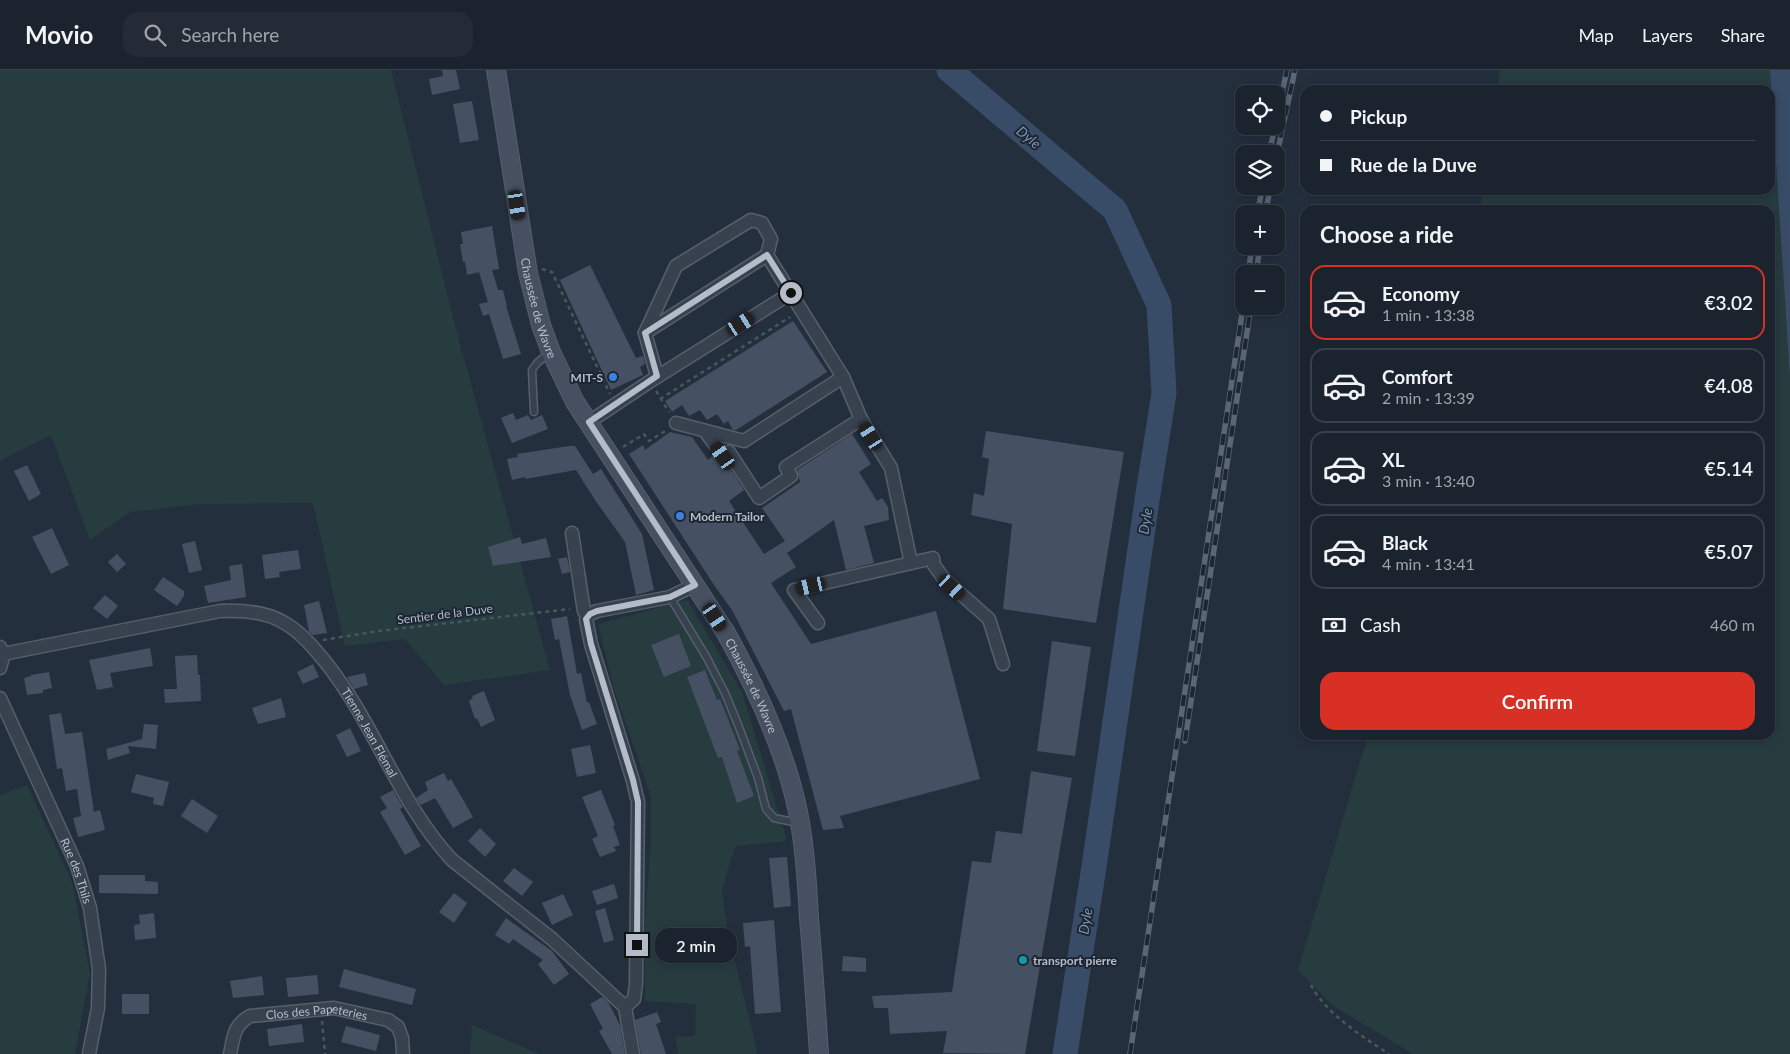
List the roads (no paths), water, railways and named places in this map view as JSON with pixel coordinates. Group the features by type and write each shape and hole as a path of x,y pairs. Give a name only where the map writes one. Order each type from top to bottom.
{"main road":[{"name":"Chaussée de Wavre","path":"496,70 526,263 541,325 551,352 575,402 726,633 747,671 769,718 784,762 800,823 807,880 819,1054"}],"street":[{"path":"645,333 767,255 771,239 762,223 751,220 676,266 645,333 653,379"},
{"path":"767,255 843,377 861,420 891,468 912,563"},
{"path":"589,422 653,379 791,293"},
{"path":"676,423 744,441 843,377"},
{"path":"705,431 723,456 729,452 759,498 791,476 786,467 861,420"},
{"path":"572,533 591,644 638,802 636,984 634,999 625,1007 633,1054"},
{"path":"818,623 794,590 933,558 934,566 944,579 989,619 1002,664"},
{"path":"587,613 670,597 695,585"},
{"name":"Tienne Jean Flémal","path":"1,650 220,611 254,612 273,617 293,628 309,643 348,694 416,813 439,846 452,860 552,939 625,1007"},
{"path":"0,668 3,662 1,650"},
{"name":"Rue des Thils","path":"0,698 77,866 90,908 99,968 98,1008 89,1054"},
{"name":"Clos des Papeteries","path":"230,1054 235,1031 240,1022 250,1016 334,1008 388,1020 398,1027 402,1038 403,1054"}],"lane":[{"path":"534,412 532,370 537,363 551,352"},
{"path":"670,597 707,658 724,693 758,778 766,810 774,818 800,823"}],"water":[{"path":"1770,70 1790,70 1790,377 1775,147 1775,85 1771,85"}],"waterway":[{"name":"Dyle","path":"949,70 1115,210 1159,305 1164,393 1065,1054"}],"railway":[{"path":"1284,85 1287,70"},
{"path":"1279,145 1295,70"},
{"path":"1271,145 1273,135"},
{"path":"1259,205 1261,195"},
{"path":"1267,205 1269,195"},
{"path":"1249,265 1251,255"},
{"path":"1257,265 1259,255"},
{"path":"1130,1054 1242,315"},
{"path":"1185,741 1250,315"}],"place":[{"name":"MIT-S","path":"613,377"},
{"name":"Modern Tailor","path":"680,516"},
{"name":"transport pierre","path":"1023,960"}]}
